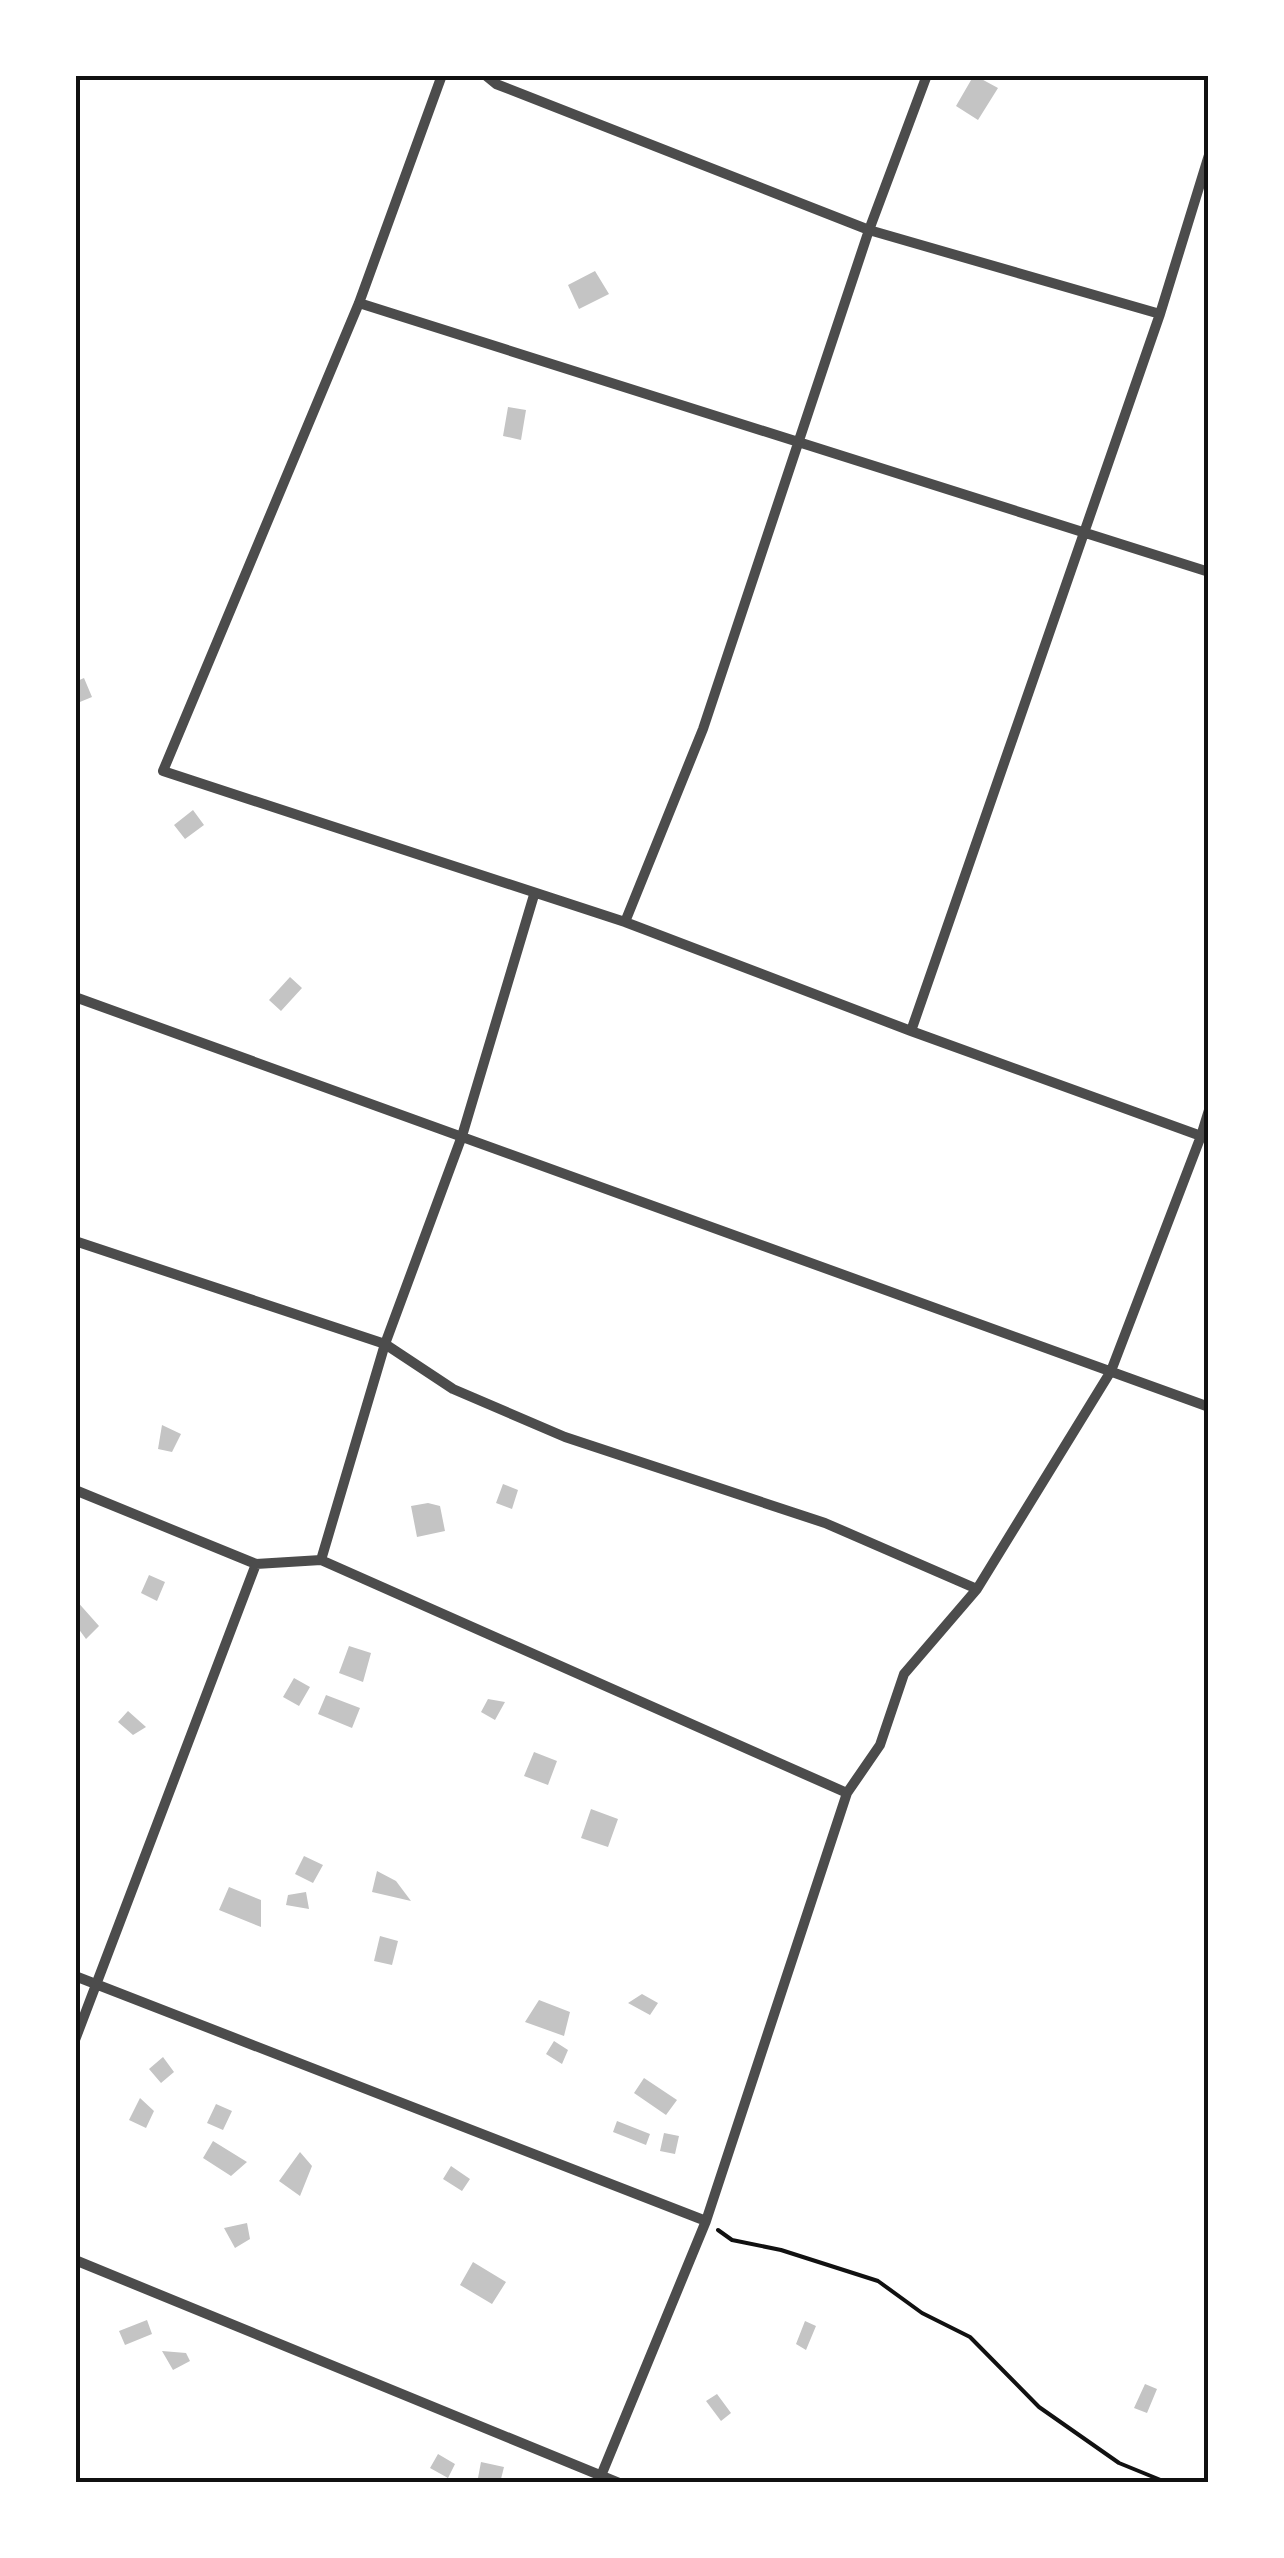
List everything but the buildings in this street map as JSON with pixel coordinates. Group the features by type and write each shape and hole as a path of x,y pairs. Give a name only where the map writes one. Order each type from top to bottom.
{"street":[{"path":"442,75 359,303 163,771 625,922 1205,1137"},
{"path":"484,75 496,84 869,230 1160,314"},
{"path":"625,922 703,729 869,230 927,75"},
{"path":"911,1031 1160,314 1209,155"},
{"path":"359,303 1209,572"},
{"path":"321,1560 386,1344 462,1136 534,895"},
{"path":"75,997 1209,1406"},
{"path":"600,2478 706,2221 847,1793 880,1745 904,1674 977,1588 1111,1371 1205,1137 1209,1110"},
{"path":"75,1241 386,1344 454,1389 565,1437 825,1523 977,1588"},
{"path":"75,1490 256,1564 321,1560 847,1793"},
{"path":"75,2040 256,1564"},
{"path":"75,1976 706,2221"},
{"path":"75,2260 619,2483"}],"path":[{"path":"706,2221 732,2240 781,2250 878,2281 922,2313 970,2337 1039,2407 1119,2463 1168,2483"}]}
